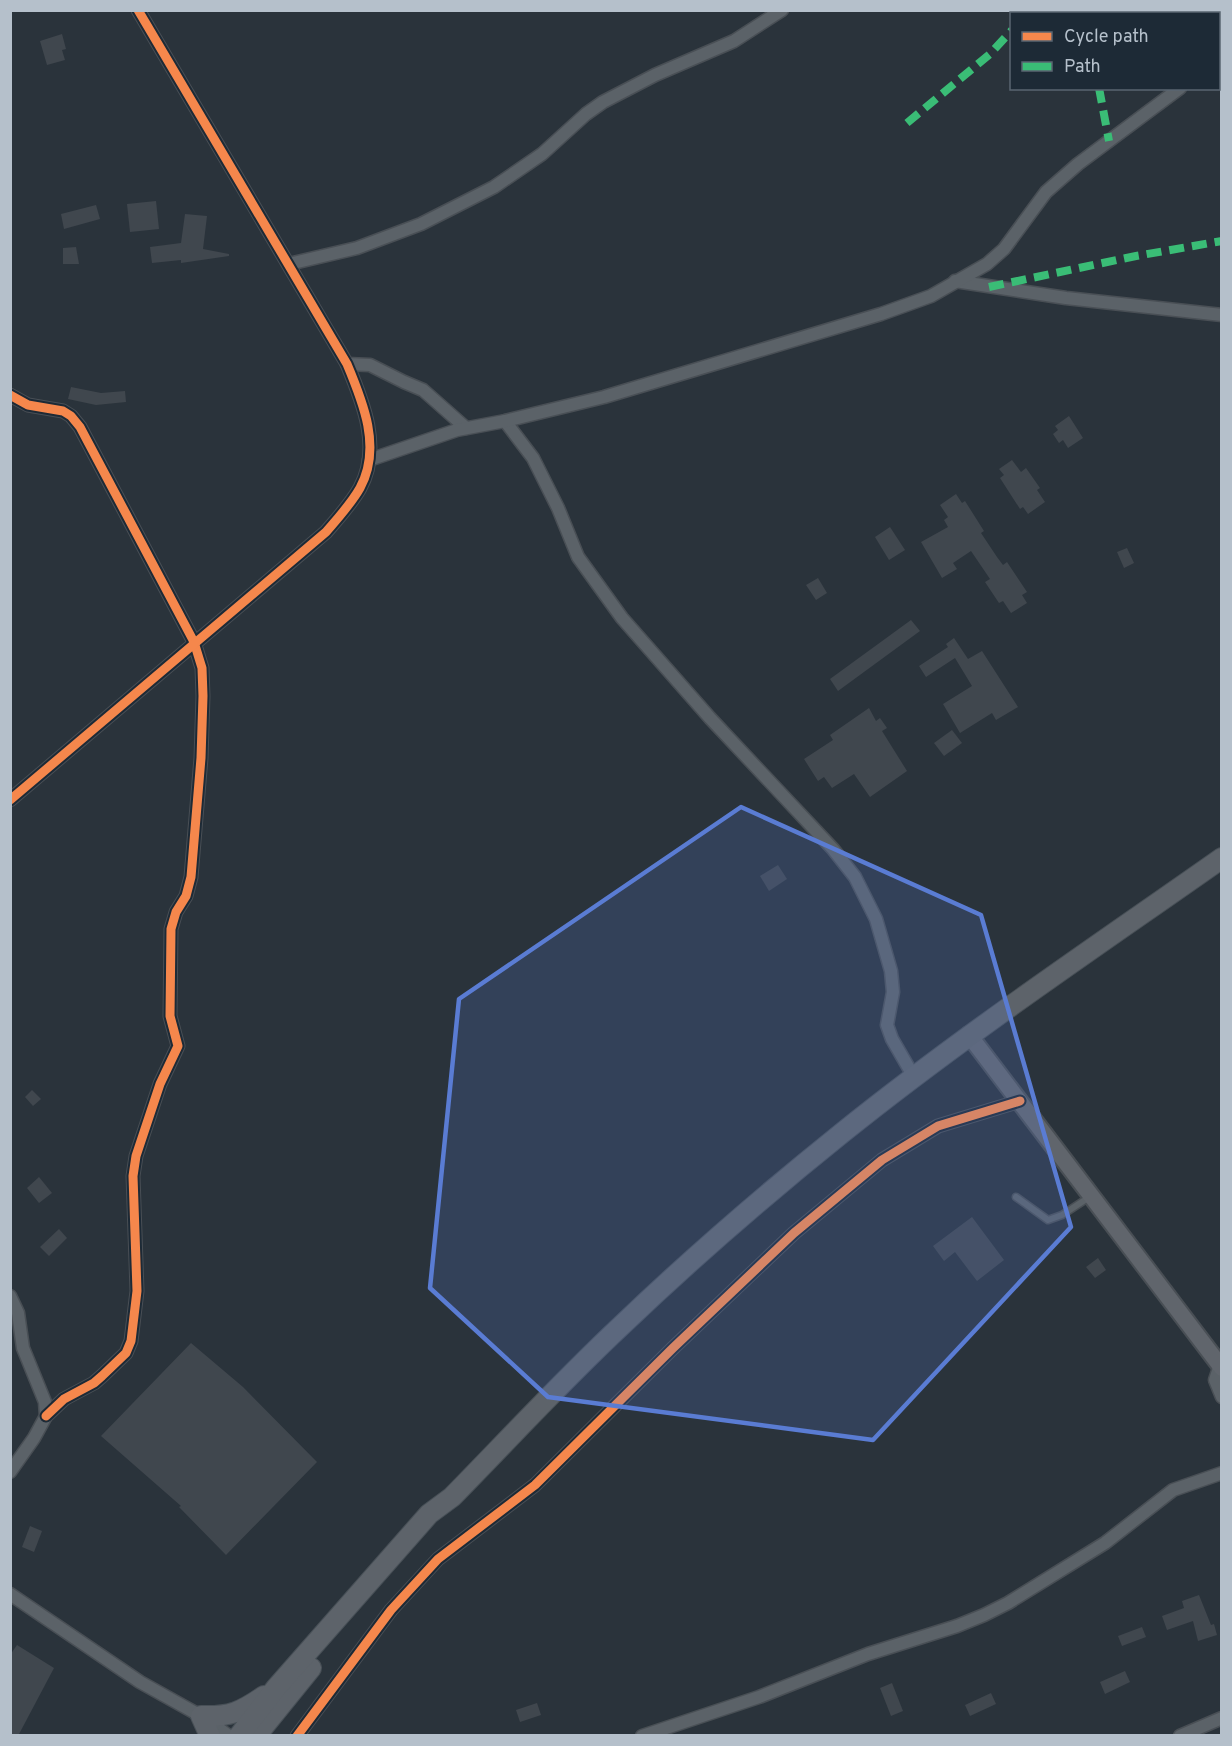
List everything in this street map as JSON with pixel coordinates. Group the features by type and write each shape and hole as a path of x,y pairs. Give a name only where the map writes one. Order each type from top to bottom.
{"main road":[{"path":"240,1736 276,1688 429,1514 452,1497 620,1327 676,1275 841,1134 914,1077 969,1035 1221,858"},
{"path":"256,1736 443,1514 452,1497"},
{"path":"210,1736 201,1716 231,1715 245,1709 276,1688"}],"street":[{"path":"10,800 326,532 361,486 369,460 371,441 359,393 347,364 138,10"},
{"path":"289,264 367,244 421,224 494,187 542,154 603,102 644,80 734,41 782,10"},
{"path":"369,460 466,428 604,397 881,314 931,296 987,264 1004,249 1034,205 1046,192 1078,164 1177,90"},
{"path":"955,281 1066,298 1221,315"},
{"path":"347,364 370,364 423,390 466,428"},
{"path":"10,395 28,405 63,411 71,416 80,427 194,642 202,668 203,696 201,758 191,877 186,896 176,912 171,929 170,1016 178,1046 160,1083 136,1156 133,1176 137,1291 131,1341 126,1353 102,1376 94,1383 64,1399 46,1416 34,1438 10,1472"},
{"path":"505,421 533,458 558,508 578,557 622,618 710,718 833,849 855,877 876,919 887,955 893,992 887,1025 914,1077"},
{"path":"969,1035 1220,1367 1215,1380 1221,1397"},
{"path":"297,1736 391,1610 438,1558 535,1485 673,1348 803,1226 882,1160 930,1131 959,1119 1020,1101"},
{"path":"10,1296 18,1313 23,1348 45,1402 46,1416"},
{"path":"642,1736 759,1697 868,1654 957,1626 984,1615 1008,1603 1105,1543 1173,1490 1221,1473"},
{"path":"10,1594 140,1682 201,1716 229,1736"},
{"path":"1180,1736 1221,1718"}],"lane":[{"path":"1016,1197 1048,1220 1062,1215 1091,1196"}],"highlighted area":[{"path":"741,807 981,915 1071,1227 873,1440 548,1397 430,1288 459,999"}],"building":[{"path":"62,34 66,49 62,50 65,60 47,65 40,41"},
{"path":"156,201 159,229 130,232 127,204"},
{"path":"96,205 100,219 64,229 61,214"},
{"path":"185,214 207,216 203,249 229,254 229,256 181,263 181,260 152,263 150,247 181,243"},
{"path":"76,247 79,264 63,264 63,248"},
{"path":"71,387 101,393 125,391 126,402 96,405 68,399"},
{"path":"1069,416 1083,438 1068,448 1063,440 1059,443 1053,434 1058,430 1055,426"},
{"path":"1012,460 1021,472 1026,468 1040,488 1037,490 1045,502 1028,514 1023,507 1020,509 1000,478 1004,475 999,469"},
{"path":"956,494 962,503 965,501 984,531 981,533 997,557 1003,565 1007,562 1027,592 1022,595 1027,603 1011,613 1003,601 999,603 985,582 990,579 971,551 953,563 957,569 942,578 921,542 948,527 944,520 948,517 940,505"},
{"path":"890,527 905,550 889,560 875,537"},
{"path":"1127,548 1134,563 1124,568 1117,552"},
{"path":"818,578 827,593 816,600 806,585"},
{"path":"911,620 920,631 838,691 830,679"},
{"path":"954,638 968,659 982,651 1018,707 996,720 992,713 960,733 943,704 972,686 955,658 926,677 919,666 948,647 946,644"},
{"path":"869,708 876,721 880,718 887,728 882,731 907,771 870,797 854,774 832,788 824,777 818,781 804,759 833,740 830,735"},
{"path":"952,730 962,743 944,756 934,743"},
{"path":"778,865 787,879 769,891 760,876"},
{"path":"32,1090 41,1099 33,1106 25,1097"},
{"path":"39,1177 52,1193 39,1203 27,1188"},
{"path":"972,1217 1004,1260 977,1281 955,1252 944,1261 933,1246"},
{"path":"59,1229 67,1238 49,1256 40,1247"},
{"path":"1098,1258 1106,1270 1095,1278 1086,1267"},
{"path":"191,1343 243,1387 317,1462 226,1555 179,1507 181,1506 101,1436"},
{"path":"30,1526 42,1531 34,1552 22,1547"},
{"path":"1199,1595 1217,1635 1198,1641 1193,1621 1167,1630 1162,1616 1184,1608 1182,1601"},
{"path":"1142,1627 1146,1637 1122,1646 1118,1636"},
{"path":"17,1645 54,1668 18,1736 10,1736 10,1655"},
{"path":"1125,1671 1130,1682 1105,1694 1100,1682"},
{"path":"892,1683 903,1711 891,1716 880,1688"},
{"path":"991,1693 996,1704 970,1716 965,1705"},
{"path":"537,1703 541,1715 520,1722 516,1710"}],"marked path":[{"path":"907,123 990,54 1010,32"},
{"path":"1099,90 1109,141"},
{"path":"989,287 1136,256 1222,241"}],"cycle path":[{"path":"10,800 326,532 360,488 370,457 368,425 347,364 138,10"},
{"path":"10,395 28,405 63,411 71,416 80,427 194,642 202,668 203,696 201,758 191,877 186,896 176,912 171,929 170,1016 178,1046 160,1084 136,1156 133,1176 137,1291 131,1341 126,1353 102,1376 94,1383 64,1399 46,1416"},
{"path":"297,1736 391,1610 438,1559 535,1485 673,1348 794,1233 882,1160 938,1126 1020,1101"}]}
